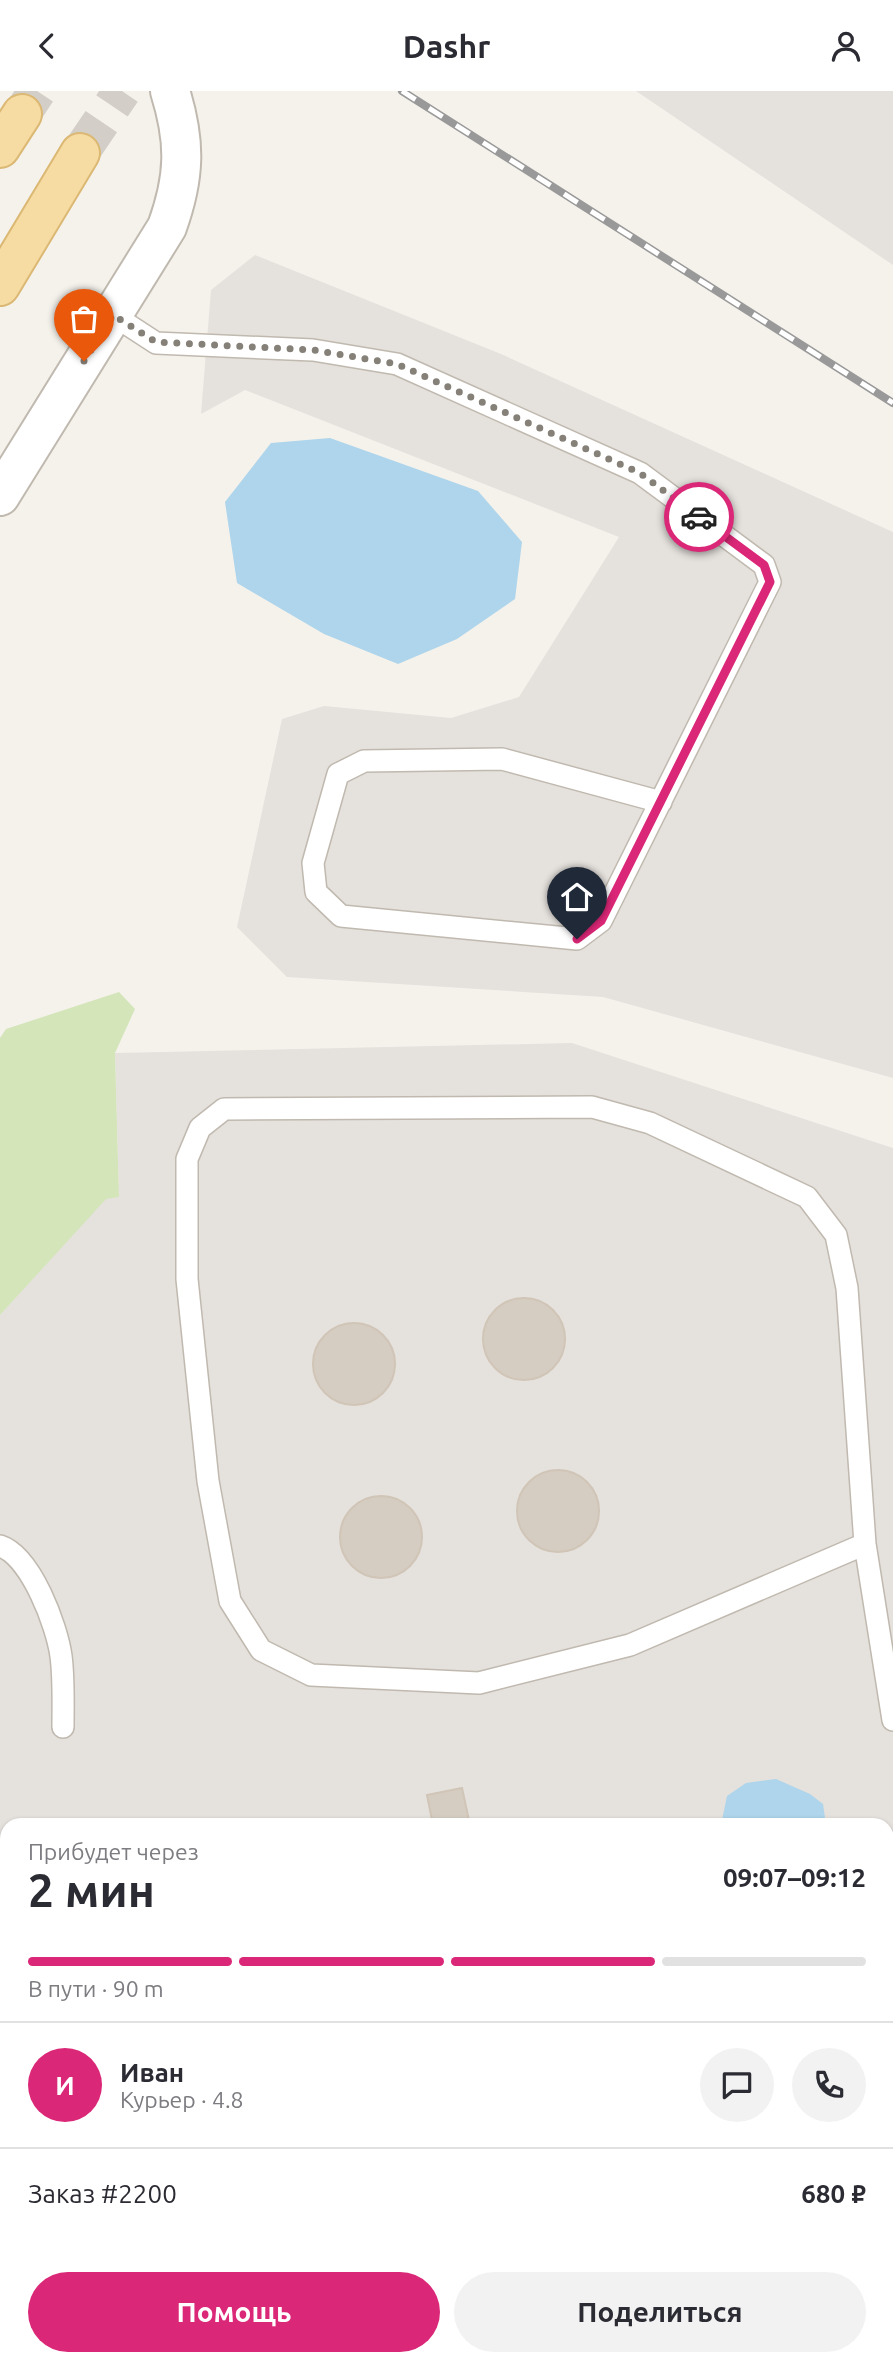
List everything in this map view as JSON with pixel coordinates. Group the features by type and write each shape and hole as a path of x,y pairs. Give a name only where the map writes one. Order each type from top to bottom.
{"main road":[{"path":"0,148 22,114"},
{"path":"0,286 80,153"}],"street":[{"path":"0,496 167,227 175,204 183,157 182,134 170,91"}],"lane":[{"path":"113,315 156,342 313,350 397,364 640,473 764,565 770,582 661,802 601,921 577,939 341,916 316,892 313,863 338,774 364,761 502,759 661,802"},
{"path":"866,1544 630,1644 479,1683 311,1675 261,1650 230,1601 208,1481 187,1279 187,1159 200,1128 224,1109 592,1107 650,1123 807,1197 836,1235 847,1288 866,1544 893,1720"},
{"path":"0,1546 8,1548 35,1580 61,1655 63,1727"}],"shaded area":[{"path":"636,91 893,91 893,265"},
{"path":"255,255 501,354 893,532 893,1078 603,997 287,977 237,927 282,719 324,706 451,718 519,697 619,537 245,390 201,414 211,290"},
{"path":"572,1043 893,1148 893,1818 0,1818 0,1315 106,1198 119,1197 115,1053"}],"green space":[{"path":"119,992 135,1009 115,1053 119,1197 106,1199 0,1315 0,1038 6,1029"}],"water":[{"path":"330,438 478,491 522,542 515,599 457,639 398,664 324,634 237,583 225,502 271,443"},
{"path":"776,1779 810,1794 823,1804 825,1818 722,1818 727,1796 746,1783"}],"building":[{"path":"524,1298 540,1301 553,1310 562,1323 565,1339 562,1355 553,1368 540,1377 524,1380 508,1377 495,1368 486,1355 483,1339 486,1323 495,1310 508,1301"},
{"path":"354,1323 370,1326 383,1335 392,1348 395,1364 392,1380 383,1393 370,1402 354,1405 338,1402 325,1393 316,1380 313,1364 316,1348 325,1335 338,1326"},
{"path":"558,1470 574,1473 587,1482 596,1495 599,1511 596,1527 587,1540 574,1549 558,1552 542,1549 529,1540 520,1527 517,1511 520,1495 529,1482 542,1473"},
{"path":"381,1496 397,1499 410,1508 419,1521 422,1537 419,1553 410,1566 397,1575 381,1578 365,1575 352,1566 343,1553 340,1537 343,1521 352,1508 365,1499"},
{"path":"462,1788 468,1818 432,1818 427,1795"}],"tunnel":[{"path":"22,114 37,91"},
{"path":"80,153 122,91"}],"railway":[{"path":"402,91 893,403"}],"way so far":[{"path":"84,361 113,315 156,342 313,350 397,364 640,473 699,517"}],"route":[{"path":"577,939 601,921 770,582 764,565 699,517"}]}
